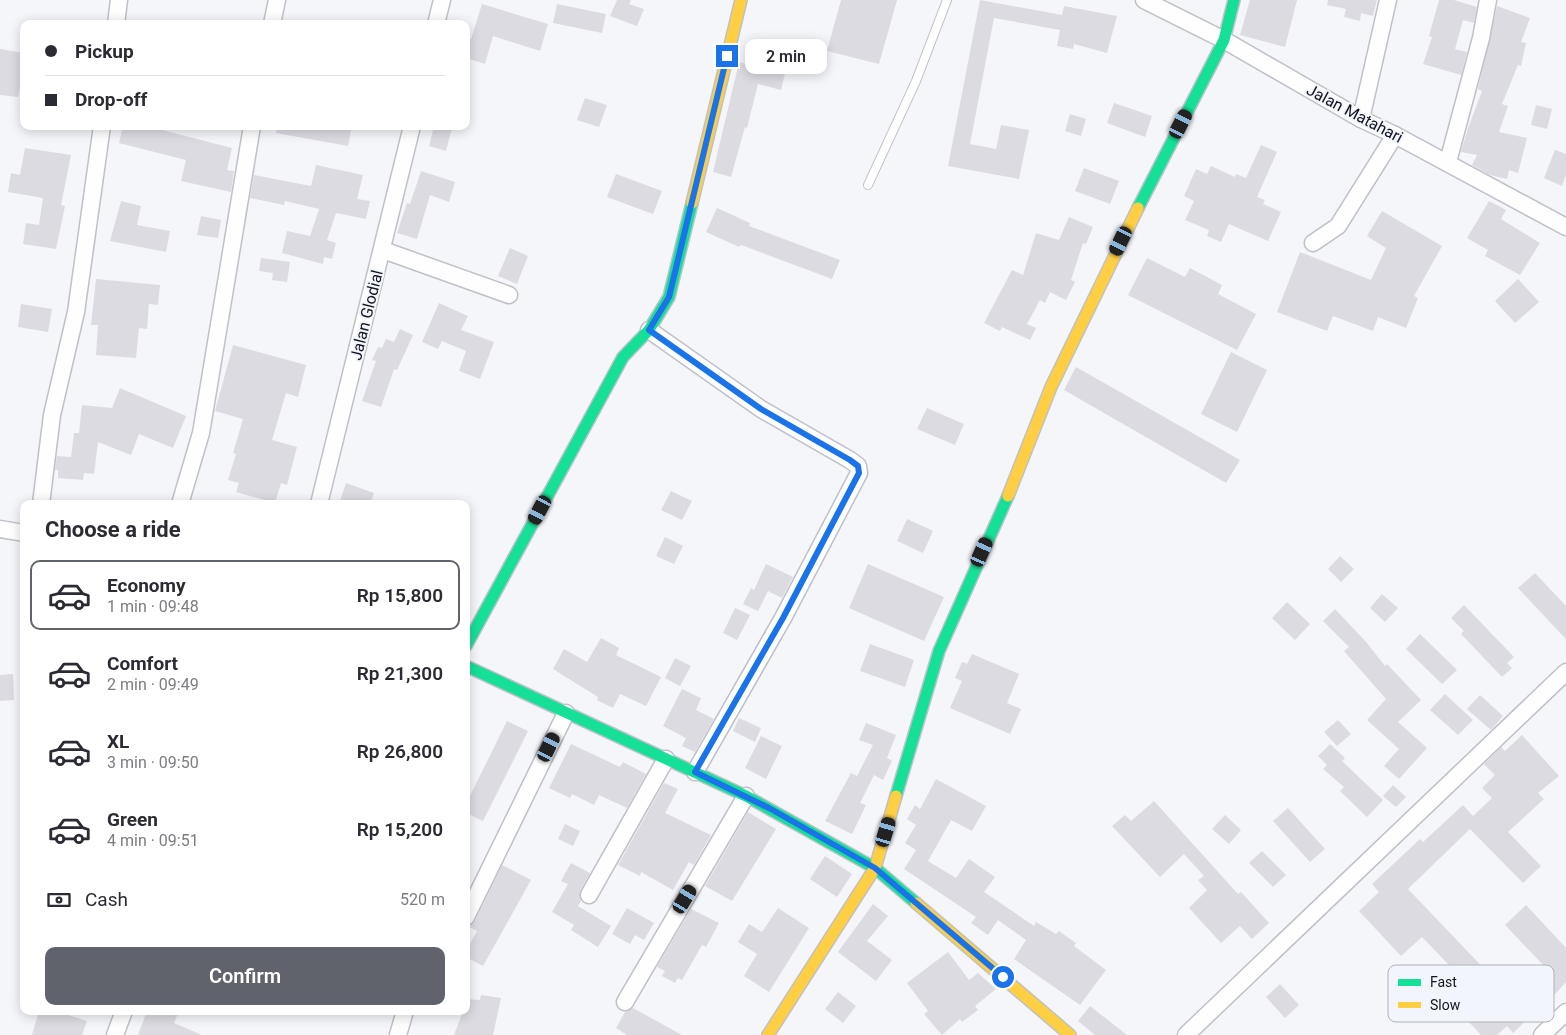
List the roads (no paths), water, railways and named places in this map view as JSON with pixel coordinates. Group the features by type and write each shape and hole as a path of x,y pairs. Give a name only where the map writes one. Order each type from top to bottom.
{"street":[{"path":"116,20 119,0"},
{"path":"273,20 277,0"},
{"path":"437,20 442,0"},
{"path":"470,639 623,357 649,330 669,297 741,0"},
{"name":"Jalan Matahari","path":"1144,0 1224,40 1362,119 1448,162 1566,227"},
{"path":"768,1035 875,868 939,651 1021,467 1051,388 1129,225 1224,40 1234,0"},
{"path":"1362,119 1388,0"},
{"path":"1448,162 1481,38 1488,0"},
{"path":"41,500 52,415 76,312 101,130"},
{"path":"181,500 201,433 251,130"},
{"name":"Jalan Glodial","path":"320,500 411,130"},
{"path":"1313,243 1338,226 1395,134"},
{"path":"383,250 509,295"},
{"path":"649,330 761,409 850,460 858,466 859,473 783,618 695,772"},
{"path":"0,529 20,532"},
{"path":"470,668 746,796 875,868 1070,1035"},
{"path":"1186,1035 1566,672"},
{"path":"470,909 566,713"},
{"path":"589,895 666,758"},
{"path":"625,1002 746,796"},
{"path":"1542,1035 1566,1012"},
{"path":"115,1035 122,1015"},
{"path":"398,1035 405,1015"}],"lane":[{"path":"868,185 916,81 947,0"}]}
